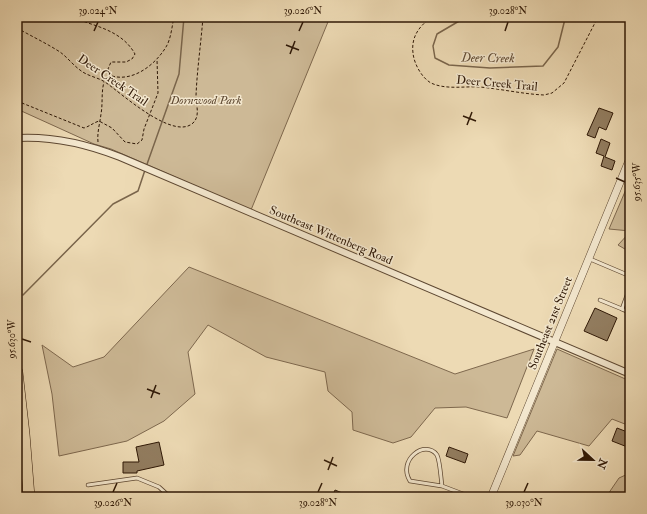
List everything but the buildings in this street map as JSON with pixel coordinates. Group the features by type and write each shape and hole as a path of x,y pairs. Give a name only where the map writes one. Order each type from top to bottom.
{"highway":[{"path":"17,372 29,497"}],"street":[{"name":"Southeast Wittenberg Road","path":"17,138 62,140 99,149 141,165 630,374"},
{"name":"Southeast 21st Street","path":"491,497 630,158"}],"lane":[{"path":"588,258 630,276"},
{"path":"622,309 630,287"},
{"path":"600,300 630,313"},
{"path":"442,486 438,456 432,451 423,450 412,456 406,468 407,476 410,481 442,486 471,497"},
{"path":"88,485 137,478 159,488 170,497"}],"path":[{"path":"70,17 107,29 131,47 135,54 132,59 126,62 111,62 108,69 112,76 118,78 144,71 157,59 167,46 174,17"},
{"name":"Deer Creek Trail","path":"17,28 61,53 80,71 104,81 144,112 175,127 181,128 194,122 198,114 197,82 204,17"},
{"name":"Deer Creek Trail","path":"432,17 421,26 415,34 412,45 416,63 424,77 430,82 438,86 478,87 544,95 552,93 564,83 598,17"},
{"path":"17,101 84,128 89,127 92,123 99,121 112,128 125,142 137,144 142,140 158,93 157,59"},
{"path":"99,149 99,121 104,81"}],"green space":[{"name":"Dornwood Park","path":"17,17 330,17 251,210 111,149 94,144 17,109"},
{"path":"630,180 630,231 609,229"},
{"path":"630,232 630,252 618,245"},
{"path":"189,267 455,374 534,349 507,418 466,407 435,408 411,437 393,443 353,430 352,412 328,391 325,372 266,357 208,325 188,352 195,394 164,421 127,441 59,456 52,394 42,345 73,367 104,357"},
{"path":"557,349 630,381 630,426 612,419 589,446 537,431 520,455 513,456"},
{"path":"630,473 630,497 606,497 619,478"}],"waterway":[{"path":"146,167 179,74 184,17"},
{"name":"Deer Creek","path":"466,17 437,34 433,46 435,58 449,65 490,68 543,66 558,47 565,19 570,17"},
{"name":"Deer Creek","path":"616,17 630,23"},
{"path":"23,295 113,204 138,191 145,170"}]}
